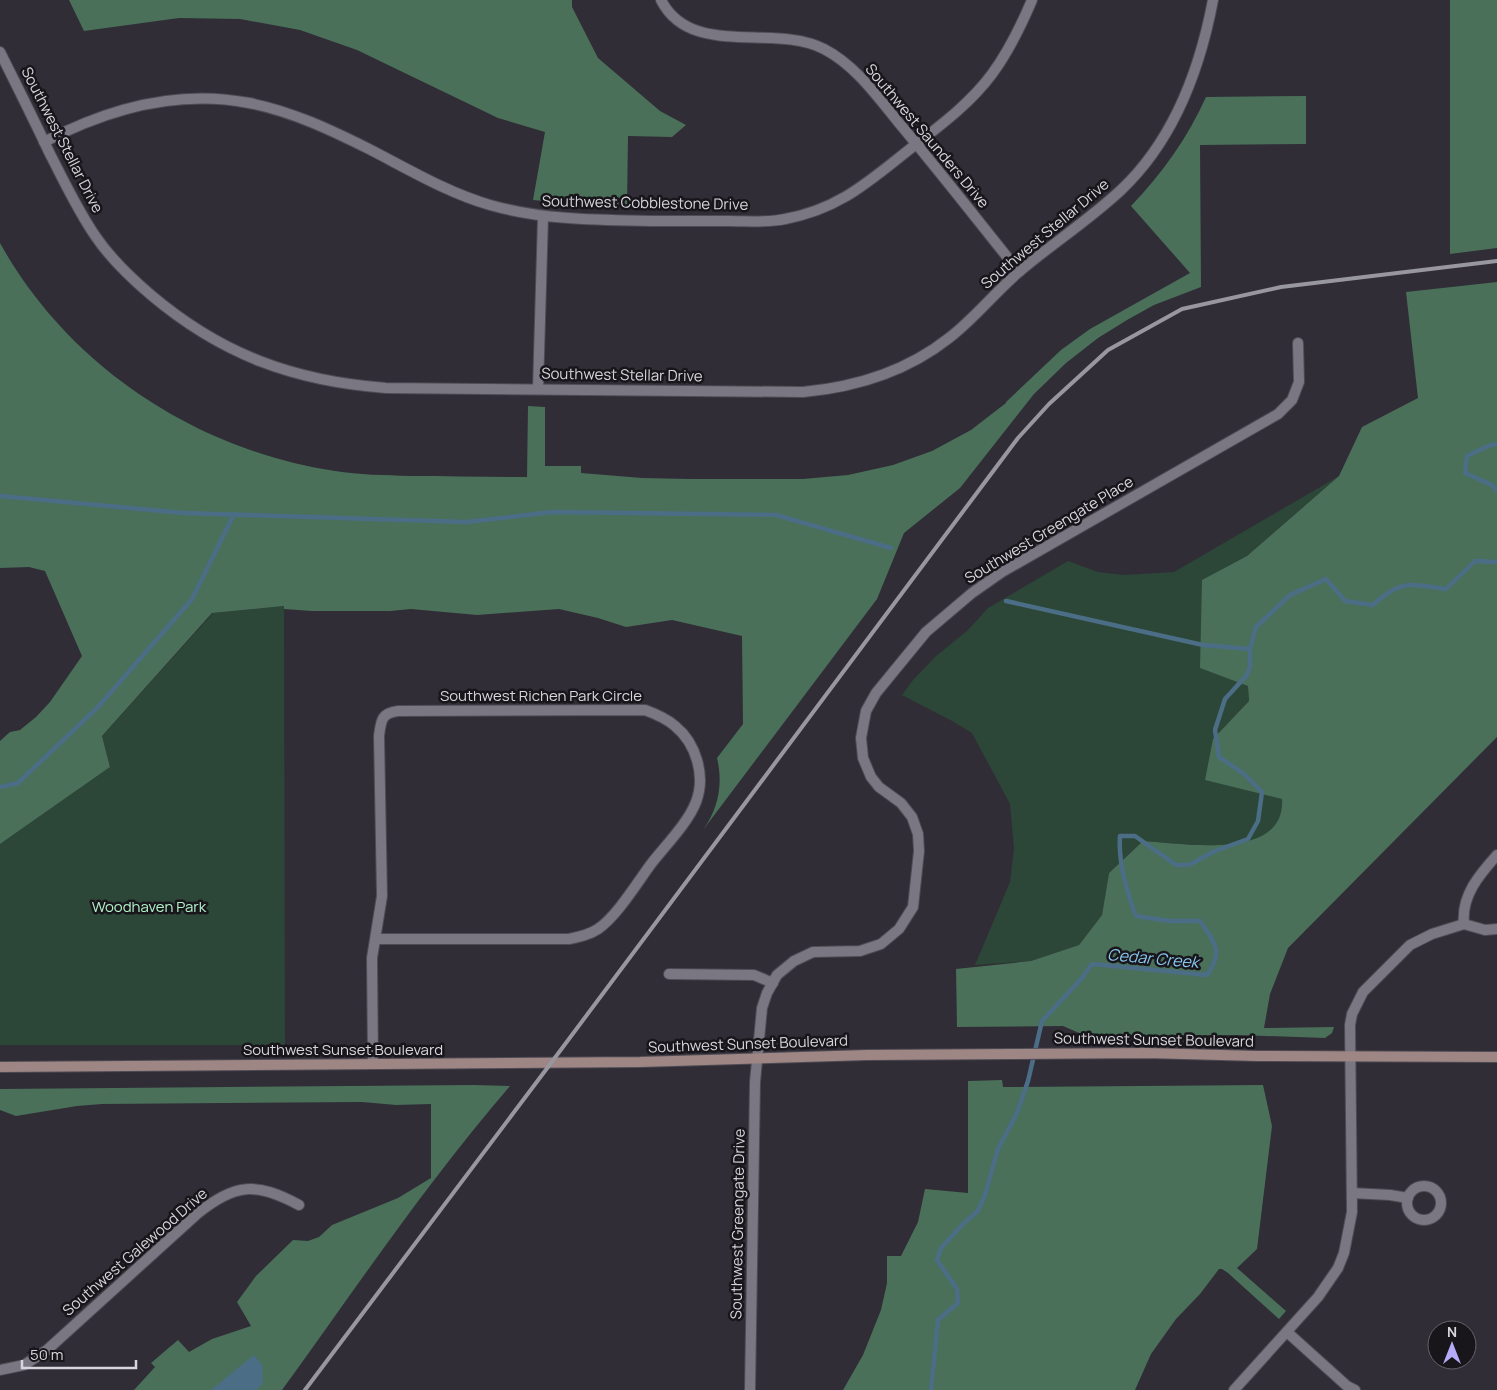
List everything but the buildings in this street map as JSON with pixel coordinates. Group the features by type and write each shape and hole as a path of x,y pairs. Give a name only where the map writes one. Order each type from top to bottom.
{"main road":[{"name":"Southwest Sunset Boulevard","path":"0,1067 640,1062 867,1055 1147,1053 1257,1056 1497,1057"}],"street":[{"name":"Southwest Saunders Drive","path":"661,0 671,15 698,32 710,36 778,38 810,43 824,49 859,75 917,143 1020,271"},
{"name":"Southwest Cobblestone Drive","path":"44,142 102,116 146,103 187,99 235,100 304,119 473,200 522,214 543,217 622,220 784,220 825,208 847,198 870,182 968,102 991,75 1017,35 1032,0"},
{"name":"Southwest Stellar Drive","path":"0,52 74,201 98,239 114,259 142,287 163,304 225,346 263,363 303,376 359,386 386,388 803,392 846,387 892,373 934,350 950,338 1020,271 1091,216 1122,189 1156,148 1194,76 1208,28 1213,0"},
{"path":"538,389 543,217"},
{"name":"Southwest Greengate Place","path":"757,1059 762,1008 777,975 794,961 813,952 860,951 881,944 899,929 913,907 919,851 918,834 912,817 900,803 879,788 871,777 863,758 861,738 866,711 876,693 926,632 972,593 1002,572 1278,414 1292,400 1299,382 1298,343"},
{"name":"Southwest Richen Park Circle","path":"645,710 660,716 675,726 688,740 696,754 699,770 699,787 696,803 615,912 597,930 569,939 375,938 382,896 379,736 381,722 390,712 645,710"},
{"path":"1464,924 1464,906 1468,894 1497,855"},
{"path":"1234,1390 1326,1286 1341,1262 1350,1230 1352,1193 1350,1025 1352,1014 1364,992 1410,945 1432,934 1464,924 1485,930 1497,929"},
{"path":"373,1064 372,958 375,938"},
{"path":"669,974 754,974 773,983"},
{"name":"Southwest Greengate Drive","path":"750,1390 755,1082 757,1059"},
{"name":"Southwest Galewood Drive","path":"0,1370 24,1365 47,1350 197,1214 222,1196 233,1191 261,1189 279,1194 299,1205"},
{"path":"1352,1193 1408,1198"},
{"path":"1287,1332 1347,1386 1355,1390"}],"green space":[{"path":"69,0 572,0 572,7 598,58 660,111 686,125 672,137 628,136 627,205 577,204 533,200 545,132 498,118 357,50 300,30 240,19 179,18 84,31"},
{"path":"1450,0 1497,0 1497,248 1450,254"},
{"path":"1306,96 1306,144 1200,145 1201,287 1154,305 1127,320 1098,338 1066,363 1034,394 960,488 904,533 877,599 703,830 713,813 718,795 720,777 717,758 743,724 742,636 672,620 626,627 559,609 477,615 411,609 390,611 312,611 284,609 284,606 212,613 102,736 110,767 0,844 0,741 10,732 20,730 36,717 50,702 82,656 45,571 29,567 0,568 0,243 28,287 61,328 99,364 141,395 186,422 234,444 283,460 335,471 363,474 527,477 528,406 545,407 545,466 581,466 581,473 642,478 803,479 848,475 893,465 932,451 971,430 1006,403 1061,350 1090,329 1190,273 1131,206 1173,154 1191,126 1206,97"},
{"path":"1497,282 1497,737 1288,948 1270,994 1264,1028 1334,1027 1332,1033 1325,1038 1238,1035 1086,1036 1063,1026 957,1027 956,969 1031,961 1079,945 1102,915 1109,873 1143,841 1205,845 1250,841 1267,832 1279,819 1282,799 1205,780 1213,739 1249,701 1248,686 1200,668 1202,580 1247,556 1339,476 1362,427 1418,398 1406,292"},
{"path":"1339,476 1247,556 1202,581 1248,686 1249,701 1213,739 1282,799 1282,813 1273,829 1259,837 1241,843 1220,845 1143,841 1109,873 1102,915 1079,945 1031,961 975,965 1010,882 1014,848 1010,804 972,733 902,695 913,680 936,656 967,631 988,608 1068,561 1098,572 1124,575 1174,572"},
{"name":"Woodhaven Park","path":"284,606 285,1045 0,1045 0,844 110,767 102,736 213,613"},
{"path":"1002,1080 1003,1087 1263,1085 1272,1126 1257,1249 1237,1268 1286,1311 1279,1319 1228,1273 1219,1269 1200,1294 1176,1319 1151,1354 1135,1390 843,1390 863,1355 881,1310 887,1283 887,1256 901,1256 918,1222 925,1189 968,1193 968,1081"},
{"path":"510,1086 479,1122 421,1197 282,1390 134,1390 155,1367 151,1363 178,1340 189,1352 212,1339 251,1326 237,1302 256,1276 293,1240 308,1241 319,1237 332,1225 398,1198 431,1178 431,1104 396,1105 362,1102 102,1104 16,1116 0,1110 0,1089"}],"water":[{"path":"254,1355 262,1365 263,1383 257,1390 211,1390"}],"waterway":[{"name":"Cedar Creek","path":"1497,444 1467,456 1465,473 1492,485 1497,491"},
{"path":"0,496 184,513 467,522 552,512 776,515 891,548"},
{"path":"0,787 18,783 98,707 192,599 234,514"},
{"name":"Cedar Creek","path":"931,1390 938,1320 958,1303 957,1289 937,1260 941,1248 978,1211 985,1195 998,1149 1017,1113 1028,1081 1042,1021 1082,978 1092,964 1207,975 1215,960 1216,947 1200,921 1170,921 1136,916 1124,876 1120,856 1120,836 1135,836 1176,865 1189,865 1215,851 1248,839 1258,821 1262,792 1243,773 1219,757 1215,730 1225,699 1247,675 1250,666 1250,649 1256,627 1290,595 1326,579 1345,601 1373,605 1391,591 1406,585 1446,589 1475,561 1497,562"},
{"path":"1006,601 1203,645 1250,649"}],"railway":[{"path":"305,1390 1018,438 1049,404 1108,350 1182,309 1281,287 1497,261"}]}
